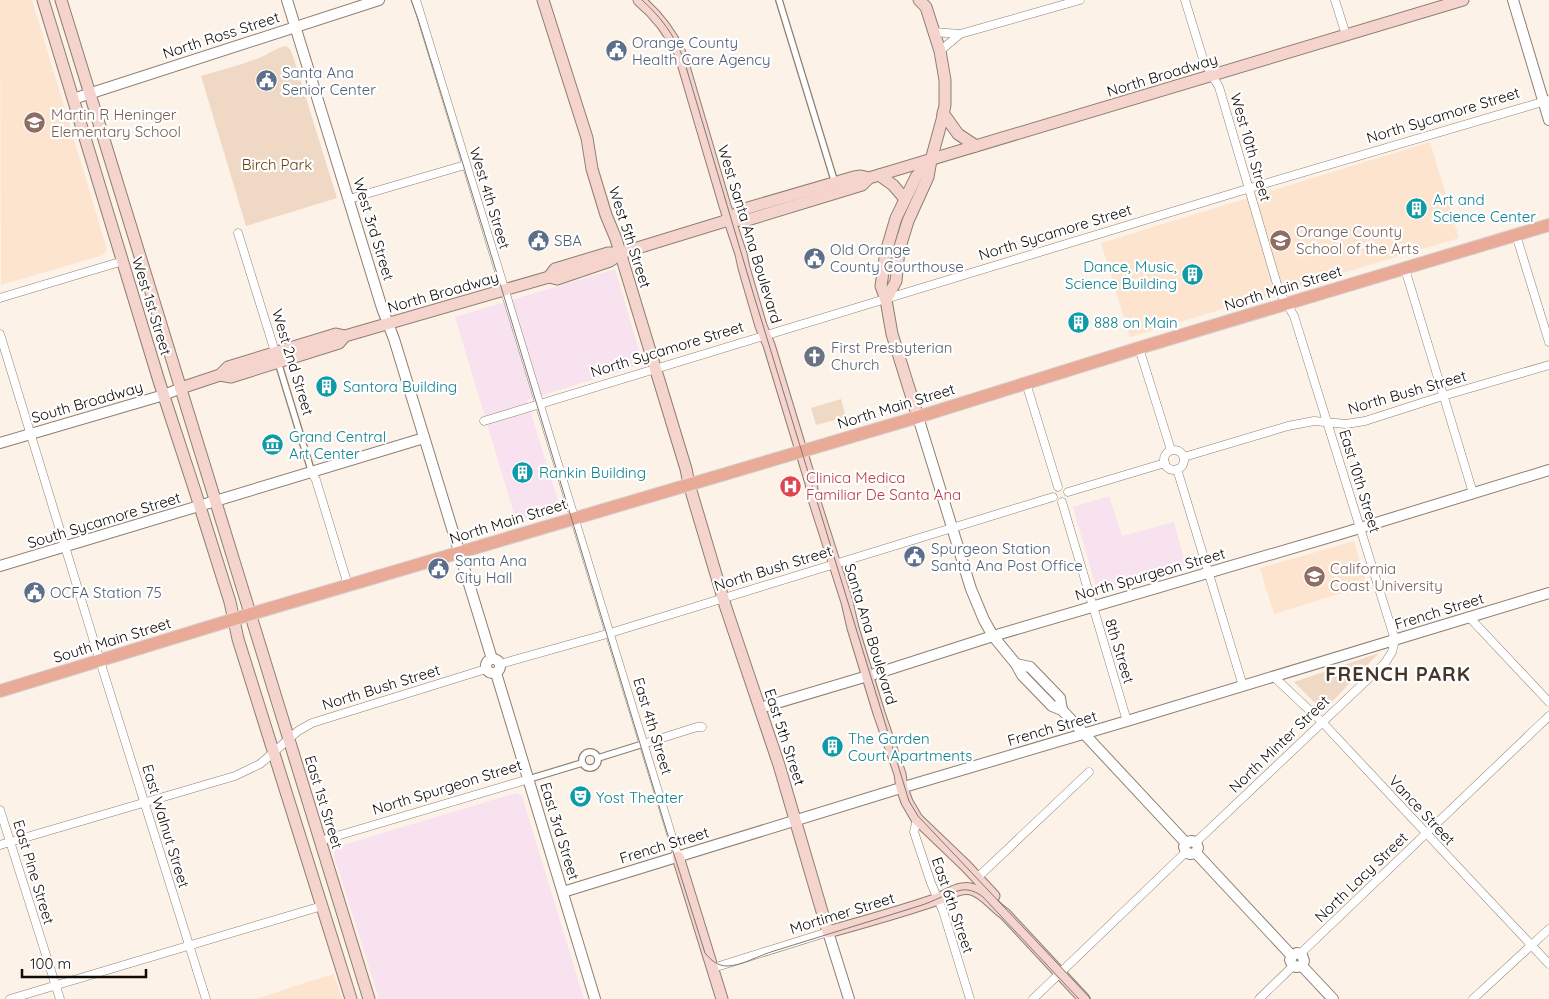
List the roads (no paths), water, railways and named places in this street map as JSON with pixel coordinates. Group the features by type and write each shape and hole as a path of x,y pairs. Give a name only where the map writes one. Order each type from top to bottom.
{"main road":[{"name":"West 1st Street","path":"43,0 234,620"},
{"name":"West 1st Street","path":"61,0 251,614"},
{"name":"West 5th Street","path":"543,0 587,138 592,170 606,215 621,253 686,469 688,484"},
{"name":"West Santa Ana Boulevard","path":"639,0 660,21 673,38 680,53 812,489"},
{"name":"North Broadway","path":"181,388 220,375 231,377 277,357 339,343 345,336 449,307 504,289 549,277 557,279 610,261 621,253 730,219 744,220 862,185 874,177 1463,0"},
{"path":"886,300 896,281 899,250 908,221 928,177 930,160 944,113 945,80 940,51 924,2"},
{"path":"944,113 958,134 976,146"},
{"path":"918,417 892,334 886,300 881,286 886,252 896,218 916,177 930,160"},
{"name":"North Broadway","path":"730,219 741,210 835,182 861,176 874,177"},
{"path":"874,177 893,185 905,199"},
{"name":"North Main Street","path":"251,614 918,417 1139,348 1549,225"},
{"name":"East 5th Street","path":"688,484 796,820 828,932"},
{"name":"Santa Ana Boulevard","path":"812,489 907,802 917,819 1000,902 1004,914"},
{"name":"South Main Street","path":"0,691 251,614"},
{"name":"East 1st Street","path":"251,614 369,999"},
{"path":"234,620 238,639 351,999"},
{"name":"East 4th Street","path":"678,857 722,999"},
{"name":"Mortimer Street","path":"828,932 967,888 980,892 995,908 1004,914"},
{"path":"1004,914 1084,998"}],"street":[{"name":"West 3rd Street","path":"287,0 459,553"},
{"name":"North Ross Street","path":"73,99 379,0"},
{"name":"West 4th Street","path":"416,0 574,518"},
{"path":"779,0 835,182"},
{"path":"934,32 960,34 1080,0"},
{"name":"West 10th Street","path":"1185,0 1204,62 1219,87 1279,291 1287,303"},
{"path":"1335,0 1346,35"},
{"path":"1513,0 1546,100 1549,120"},
{"path":"940,51 960,34"},
{"name":"North Sycamore Street","path":"484,421 1546,100"},
{"path":"349,200 465,165"},
{"name":"West 2nd Street","path":"238,233 348,585"},
{"path":"1516,235 1549,342"},
{"path":"0,298 123,261"},
{"path":"1405,269 1473,493"},
{"name":"East 10th Street","path":"1287,303 1294,316 1395,640"},
{"name":"East Walnut Street","path":"0,334 206,999"},
{"path":"1139,348 1170,450"},
{"name":"North Bush Street","path":"1184,457 1288,426 1314,421 1346,424 1365,421 1549,363"},
{"path":"1026,383 1058,487"},
{"name":"South Broadway","path":"0,443 164,395 181,388"},
{"path":"918,417 971,588 984,620 993,636 1016,664 1022,675 1052,706 1062,710 1333,999"},
{"path":"216,502 424,438"},
{"path":"1170,450 1177,450 1184,457 1184,463 1177,470 1168,468 1165,463 1166,454 1170,450"},
{"path":"1068,492 1165,463"},
{"path":"1177,470 1243,686"},
{"name":"North Spurgeon Street","path":"760,708 993,636 1360,528 1549,470"},
{"path":"1058,487 1065,488 1068,492"},
{"path":"1058,487 1054,491 1053,497 1058,501 1062,502 1067,499 1068,492"},
{"name":"North Bush Street","path":"496,665 609,633 1053,497"},
{"name":"South Sycamore Street","path":"0,566 216,502"},
{"name":"8th Street","path":"1062,502 1127,721"},
{"name":"East 4th Street","path":"574,518 678,857"},
{"name":"East 3rd Street","path":"459,553 496,665 528,779 595,999"},
{"name":"French Street","path":"563,892 1549,593"},
{"path":"1469,617 1549,702"},
{"name":"North Minter Street","path":"1033,999 1385,663 1392,652 1395,640"},
{"path":"486,668 486,663 496,665"},
{"name":"North Bush Street","path":"0,845 234,776 260,764 298,731 312,723 486,668"},
{"name":"Vance Street","path":"1274,677 1322,722 1549,964"},
{"name":"North Lacy Street","path":"1259,999 1549,716"},
{"name":"North Spurgeon Street","path":"598,758 702,727"},
{"name":"North Spurgeon Street","path":"587,752 594,753 598,758 597,764 593,768 587,768 582,763 582,756 587,752"},
{"name":"North Spurgeon Street","path":"320,841 582,763"},
{"path":"977,878 1089,772"},
{"name":"East Pine Street","path":"0,810 60,999"},
{"name":"East 6th Street","path":"917,819 914,832 970,999"},
{"path":"10,999 322,906"},
{"path":"1473,999 1549,929"},
{"name":"Mortimer Street","path":"713,968 828,932"},
{"name":"East 5th Street","path":"828,932 849,999"}],"tram line":[{"path":"411,0 705,953 717,964 732,966 924,904 952,893 967,890 976,892 983,897 1079,999"},
{"path":"642,0 667,27 684,60 754,296 909,801 918,816 1091,999"}],"place":[{"name":"Orange County Health Care Agency","path":"616,51"},
{"name":"Santa Ana Senior Center","path":"266,81"},
{"name":"Martin R Heninger Elementary School","path":"35,123"},
{"name":"Art and Science Center","path":"1417,208"},
{"name":"SBA","path":"538,240"},
{"name":"Orange County School of the Arts","path":"1280,240"},
{"name":"Old Orange County Courthouse","path":"814,258"},
{"name":"Dance, Music, Science Building","path":"1193,275"},
{"name":"888 on Main","path":"1078,322"},
{"name":"First Presbyterian Church","path":"815,356"},
{"name":"Santora Building","path":"327,386"},
{"name":"Grand Central Art Center","path":"273,445"},
{"name":"Rankin Building","path":"523,472"},
{"name":"Clinica Medica Familiar De Santa Ana","path":"790,486"},
{"name":"Spurgeon Station Santa Ana Post Office","path":"915,557"},
{"name":"Santa Ana City Hall","path":"439,569"},
{"name":"California Coast University","path":"1314,577"},
{"name":"OCFA Station 75","path":"34,592"},
{"name":"The Garden Court Apartments","path":"832,747"},
{"name":"Yost Theater","path":"580,797"}],"district":[{"name":"FRENCH PARK","path":"1398,673"}],"park label":[{"name":"Birch Park","path":"277,164"}]}
